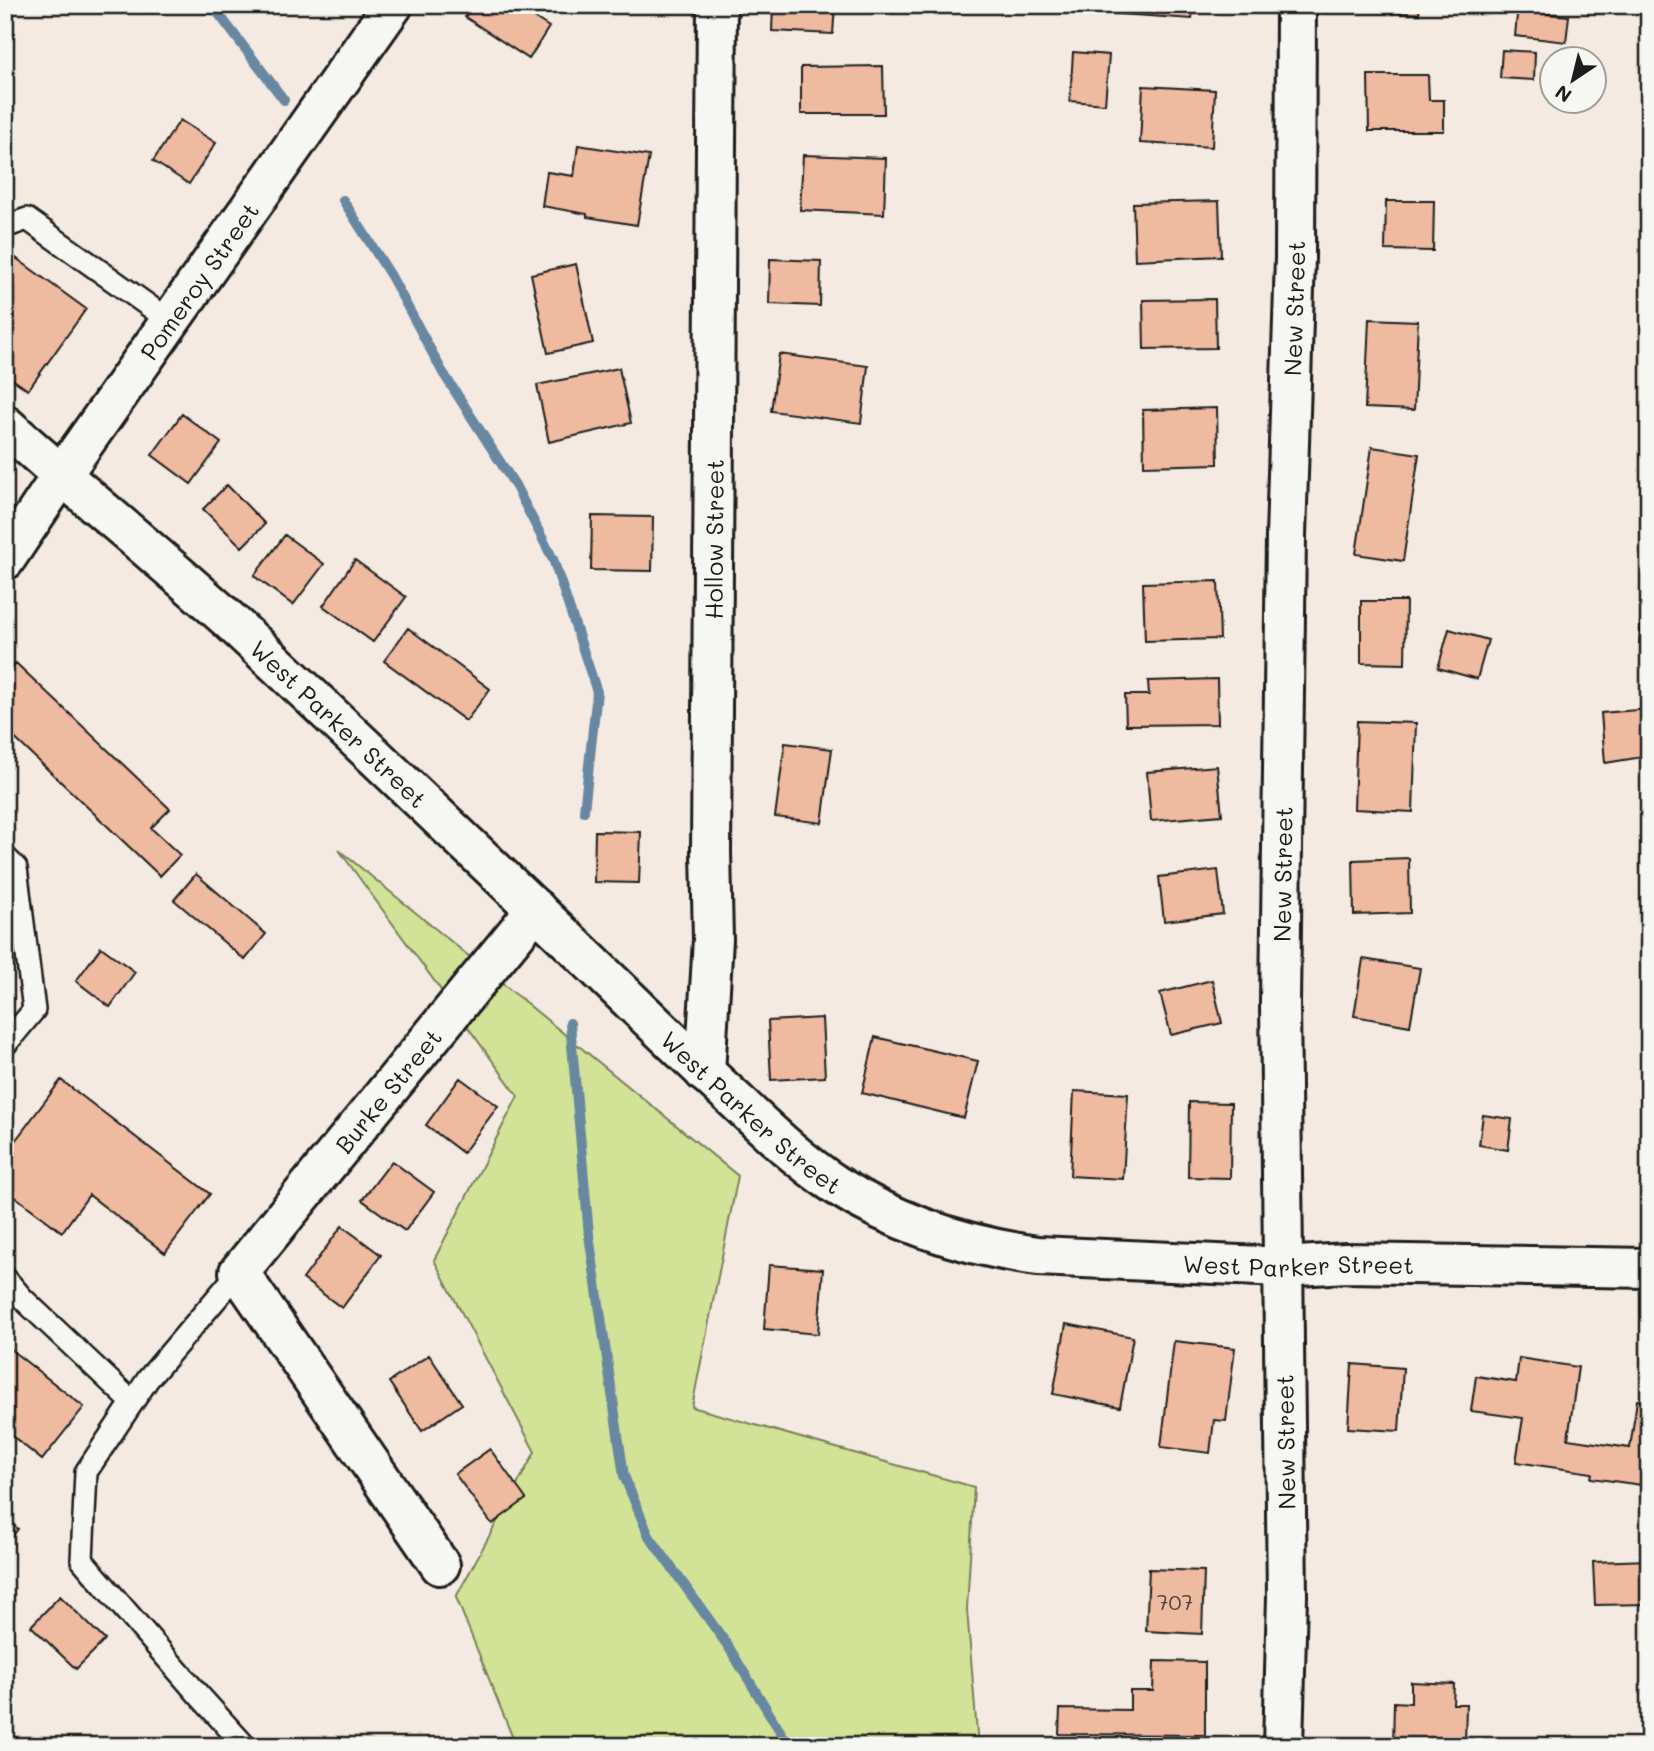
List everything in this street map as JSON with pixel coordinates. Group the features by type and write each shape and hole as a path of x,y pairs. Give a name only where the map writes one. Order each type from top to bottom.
{"street":[{"name":"Pomeroy Street","path":"5,560 61,476 393,5"},
{"name":"Hollow Street","path":"705,1073 713,939 711,839 717,5"},
{"name":"New Street","path":"1283,1746 1287,1596 1280,1003 1286,536 1295,258 1296,5"},
{"name":"West Parker Street","path":"5,425 229,620 787,1148 836,1185 890,1215 948,1238 1038,1255 1283,1267 1346,1263 1649,1268"},
{"name":"Burke Street","path":"239,1272 536,909"},
{"path":"239,1272 440,1565"}],"lane":[{"path":"5,228 27,219 170,321"},
{"path":"5,857 16,868 34,1010 5,1045"},
{"path":"239,1272 148,1379 86,1472 82,1560 245,1746"},
{"path":"5,1278 23,1299 132,1402"}],"green space":[{"path":"339,850 738,1176 692,1407 974,1487 967,1609 978,1746 516,1746 456,1597 535,1452 434,1260 518,1096"}],"building":[{"path":"472,5 544,5 535,18 549,27 529,59 465,17"},
{"path":"773,5 835,5 833,34 772,31"},
{"path":"1092,5 1193,5 1192,19 1091,12"},
{"path":"1363,5 1420,5 1419,14 1363,11"},
{"path":"1518,5 1540,5 1539,13 1569,16 1566,42 1515,36"},
{"path":"1502,50 1535,52 1534,80 1500,78"},
{"path":"1073,52 1109,55 1105,104 1070,101"},
{"path":"883,66 884,114 801,114 801,67"},
{"path":"1368,75 1428,75 1429,100 1444,100 1444,131 1369,131"},
{"path":"1143,86 1215,90 1212,147 1140,143"},
{"path":"180,120 216,143 189,184 153,161"},
{"path":"578,145 649,156 637,225 542,206 547,172 574,176"},
{"path":"803,155 886,158 884,214 800,210"},
{"path":"1219,201 1221,256 1135,260 1133,203"},
{"path":"1386,201 1434,201 1433,251 1385,250"},
{"path":"9,253 86,309 28,390 5,374 5,259"},
{"path":"770,259 821,261 820,306 769,304"},
{"path":"576,264 593,343 548,353 531,274"},
{"path":"1215,299 1216,348 1144,349 1143,300"},
{"path":"1369,319 1418,321 1414,410 1365,408"},
{"path":"779,354 868,366 861,423 771,411"},
{"path":"619,368 631,423 549,442 537,385"},
{"path":"1217,408 1218,464 1144,466 1143,410"},
{"path":"182,414 221,443 191,484 152,455"},
{"path":"1372,447 1419,454 1403,561 1356,554"},
{"path":"227,485 265,524 242,547 203,509"},
{"path":"592,516 653,517 652,571 591,570"},
{"path":"285,535 324,564 293,605 254,576"},
{"path":"355,560 406,597 373,642 323,606"},
{"path":"1218,581 1220,639 1145,641 1143,583"},
{"path":"1644,587 1649,588 1649,644 1639,643"},
{"path":"1361,601 1406,601 1405,664 1361,663"},
{"path":"408,628 490,689 466,721 384,661"},
{"path":"1449,629 1488,640 1477,679 1438,668"},
{"path":"16,663 170,809 151,828 180,855 160,876 5,729 5,675"},
{"path":"1217,679 1218,724 1126,725 1125,695 1149,695 1148,681"},
{"path":"1649,709 1649,756 1605,763 1601,713"},
{"path":"1357,721 1416,723 1413,812 1354,809"},
{"path":"785,743 832,749 822,823 775,817"},
{"path":"1217,766 1222,815 1151,821 1147,772"},
{"path":"595,831 641,832 639,883 594,882"},
{"path":"1409,858 1410,913 1354,915 1353,860"},
{"path":"1218,870 1223,914 1164,921 1159,877"},
{"path":"196,874 266,934 245,960 174,900"},
{"path":"101,947 135,972 110,1007 76,981"},
{"path":"1363,959 1420,968 1410,1026 1354,1016"},
{"path":"1212,980 1222,1023 1171,1035 1160,993"},
{"path":"822,1018 825,1077 771,1080 768,1021"},
{"path":"875,1037 978,1061 964,1118 862,1093"},
{"path":"460,1078 498,1106 463,1153 426,1125"},
{"path":"61,1080 210,1194 165,1253 89,1195 62,1232 5,1189 5,1152"},
{"path":"1074,1091 1128,1094 1123,1179 1070,1176"},
{"path":"1189,1102 1231,1103 1230,1178 1188,1177"},
{"path":"1483,1115 1512,1119 1508,1150 1479,1145"},
{"path":"392,1161 434,1192 405,1231 362,1200"},
{"path":"342,1226 381,1255 342,1308 303,1279"},
{"path":"769,1265 823,1269 818,1334 764,1329"},
{"path":"1066,1324 1133,1337 1120,1407 1053,1394"},
{"path":"1174,1341 1235,1348 1226,1421 1214,1420 1210,1453 1161,1447"},
{"path":"5,1345 84,1407 42,1460 5,1430"},
{"path":"429,1355 462,1404 422,1431 389,1382"},
{"path":"1519,1358 1578,1367 1568,1439 1630,1448 1637,1400 1649,1401 1649,1486 1591,1478 1592,1473 1516,1462 1523,1418 1471,1411 1476,1376 1516,1382"},
{"path":"1352,1364 1403,1368 1399,1431 1348,1428"},
{"path":"490,1449 526,1499 492,1524 455,1474"},
{"path":"5,1519 18,1529 5,1546"},
{"path":"1649,1560 1649,1604 1595,1605 1593,1562"},
{"path":"1149,1569 1204,1571 1202,1634 1146,1631"},
{"path":"60,1596 105,1640 76,1669 31,1626"},
{"path":"1154,1661 1205,1662 1205,1735 1059,1734 1060,1709 1130,1710 1130,1691 1153,1691"},
{"path":"1411,1682 1454,1684 1453,1704 1466,1704 1465,1746 1393,1746 1394,1702 1411,1703"}],"waterway":[{"path":"212,5 284,100"},
{"path":"343,200 391,276 442,371 515,485 553,559 597,692 584,811"},
{"path":"570,1023 589,1235 624,1476 649,1536 728,1646 787,1746"}]}
